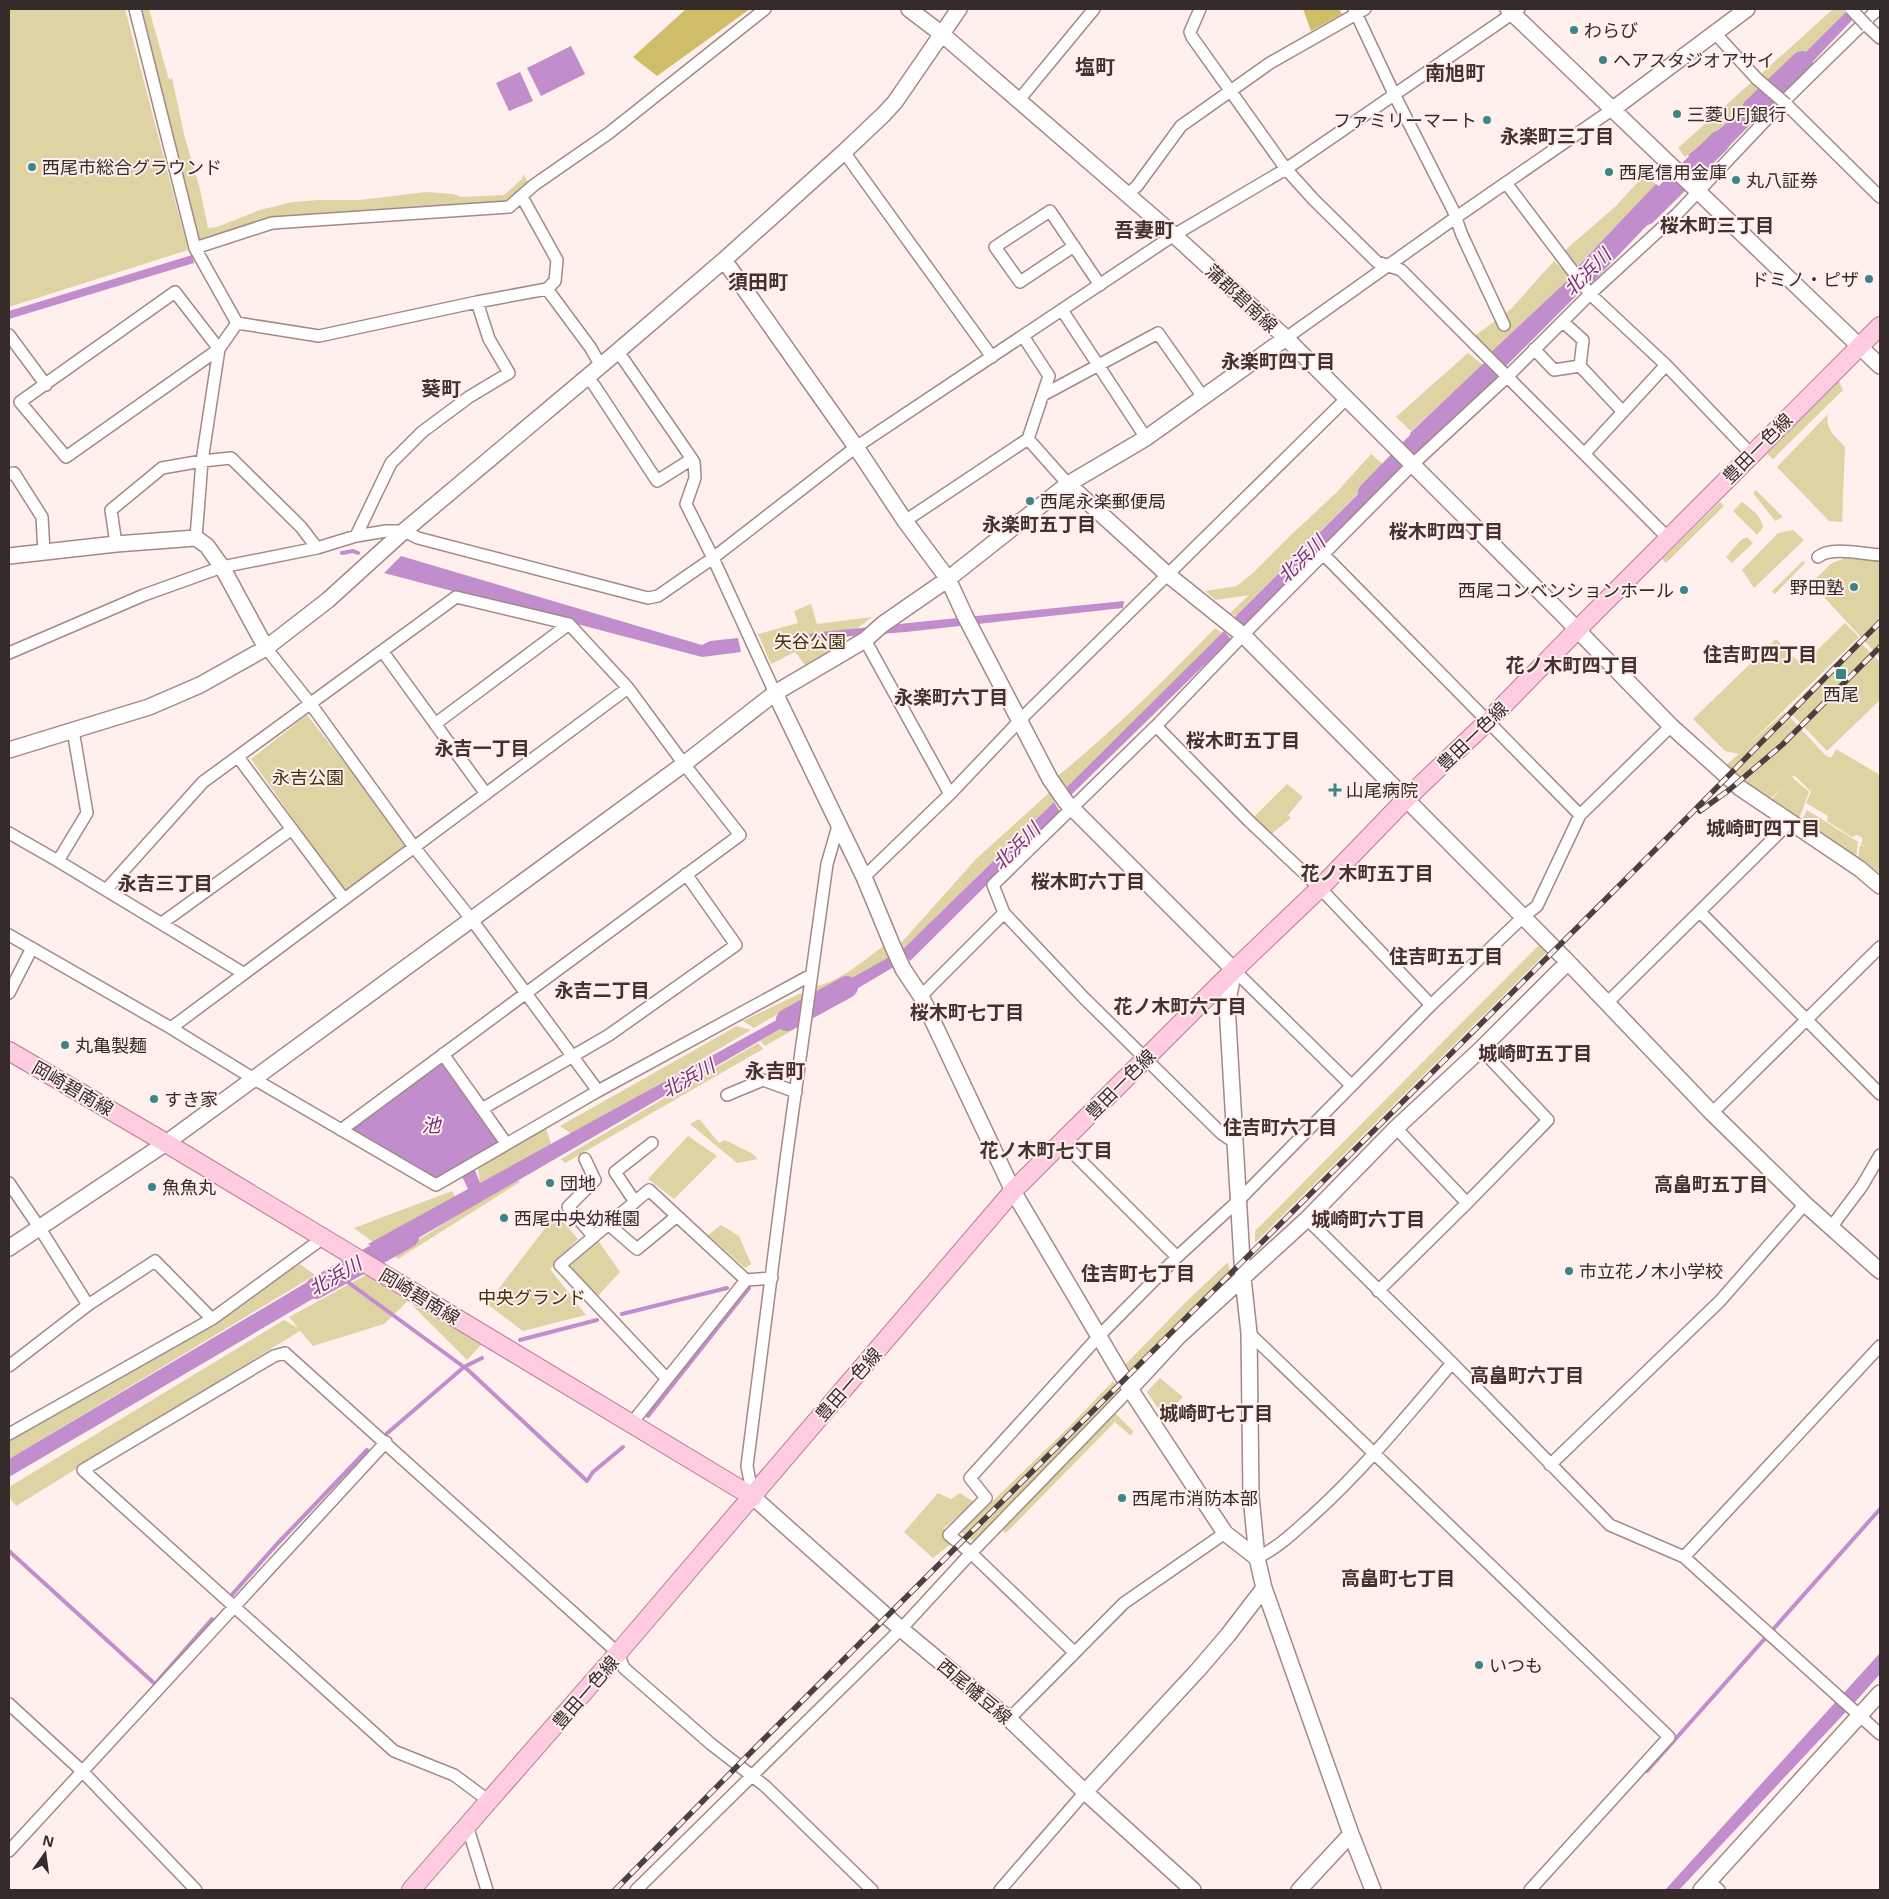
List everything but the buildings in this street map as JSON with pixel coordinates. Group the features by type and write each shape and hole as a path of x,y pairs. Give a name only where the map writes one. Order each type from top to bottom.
{"main road":[{"name":"豊田一色線","path":"411,1890 753,1497 1013,1192 1234,970 1320,888 1406,798 1488,721 1880,326"},
{"name":"岡崎碧南線","path":"9,1051 166,1143 753,1497"}],"street":[{"path":"135,9 195,248 237,323"},
{"path":"195,248 272,223 509,207 534,185 609,133 765,9"},
{"name":"蒲郡碧南線","path":"909,9 942,35 1174,235 1286,338 1671,726 1740,788 1789,823 1860,869 1880,886"},
{"path":"9,750 149,708 200,685 266,648 328,600 404,531 724,260 844,152 884,114 959,9"},
{"path":"1018,101 1094,9"},
{"path":"1200,9 1190,32 1229,91 1286,169 1321,207 1377,262 1401,270 1668,538"},
{"path":"9,1248 166,1143 684,764 774,692 865,639 948,578 1068,484 1146,438 1386,266 1613,109 1747,9"},
{"path":"1851,9 1880,38"},
{"path":"1234,1142 1222,1134 1145,1059 1004,913 993,885 1069,805 1156,726 1236,630 1324,555 1410,462 1508,376 1590,294 1677,214 1694,187 1878,9"},
{"path":"9,653 144,596 222,567 317,548 356,536 386,531 404,531 418,538 648,598 658,596 713,558 856,448 1174,235 1286,169 1513,10 1880,366"},
{"path":"1126,195 1137,186 1181,126 1270,63 1358,11 1394,94 1453,210 1504,325"},
{"path":"1714,32 1757,79 1786,104 1880,197"},
{"path":"844,152 992,357"},
{"path":"1506,183 1590,294 1666,365 1751,454"},
{"path":"237,323 319,336 547,289 555,281 557,260 522,197"},
{"path":"1074,246 1020,282 995,246 1050,211 1074,246 1100,284"},
{"path":"724,260 905,521 948,578 1050,779 1069,805 1351,1085"},
{"path":"547,289 590,347 601,366"},
{"path":"196,538 202,461 219,349 175,292 20,402 66,457 219,349 237,323"},
{"path":"356,536 391,463 422,432 469,397 509,373 489,339 477,302"},
{"path":"1062,310 1146,438"},
{"path":"1562,322 1583,340 1580,366 1622,412"},
{"path":"1043,395 1158,333 1203,397"},
{"path":"9,335 46,385"},
{"path":"905,521 1028,439 1049,376 1023,336"},
{"path":"1534,349 1554,370 1580,366"},
{"path":"617,352 694,462 695,478 686,504 713,558 774,692 864,877 903,968 920,996 1013,1192 1100,1335 1130,1389 1225,1533 1257,1558"},
{"path":"1585,453 1666,365"},
{"path":"587,377 594,384 657,481 692,458"},
{"path":"864,877 950,794 1167,574 1346,399"},
{"path":"1028,439 1068,484 1167,574 1236,630 1608,1002 1712,1113 1805,1204 1832,1226 1880,1271"},
{"path":"116,544 111,510 162,468 231,458 301,527 317,548"},
{"path":"9,474 14,473 42,518 44,552"},
{"path":"9,556 116,544 196,538 208,546 222,567 266,648 310,703 414,847 472,920 598,1091"},
{"path":"1818,557 1826,551 1880,555"},
{"path":"1324,555 1580,816"},
{"path":"106,890 203,782 456,597 568,624 628,688 684,764 740,835 340,1130"},
{"path":"435,724 568,624"},
{"path":"865,639 950,794"},
{"path":"383,652 486,794"},
{"path":"171,1028 628,688"},
{"path":"1156,726 1250,821 1320,888 1431,1005"},
{"path":"1074,1652 971,1553 949,1535 986,1498 970,1478 1100,1335 1177,1257 1239,1200 1431,1005 1523,917 1538,906 1580,816 1671,726"},
{"path":"58,861 87,813 72,730"},
{"path":"238,757 344,899"},
{"path":"1608,1002 1789,823"},
{"path":"753,1497 747,1466 811,975 827,864 838,826"},
{"path":"162,924 292,829"},
{"path":"9,833 243,973"},
{"path":"482,1109 609,1036 736,945 686,874"},
{"path":"1700,912 1880,1094"},
{"path":"920,996 1004,913"},
{"path":"9,935 171,1028 340,1130 436,1185 598,1091 811,975"},
{"path":"1712,1113 1880,947"},
{"path":"9,993 32,948"},
{"path":"636,1890 900,1629 1179,1336 1307,1219 1396,1128 1481,1049 1568,962"},
{"path":"1234,970 1227,1005 1243,1278 1249,1333 1251,1496 1257,1558 1264,1588 1351,1834 1373,1890"},
{"path":"1378,1291 1468,1203 1548,1120 1481,1049"},
{"path":"443,1054 506,1143"},
{"path":"727,1095 763,1080 796,1092"},
{"path":"1396,1128 1468,1203"},
{"path":"1062,1142 1177,1257"},
{"path":"635,1202 615,1172 652,1143"},
{"path":"1832,1226 1862,1186 1880,1156"},
{"path":"585,1159 595,1180 568,1207 594,1236"},
{"path":"9,1183 88,1305"},
{"path":"667,1379 560,1265 649,1190 746,1280"},
{"path":"1550,1465 1720,1301 1805,1204"},
{"path":"608,1224 637,1249 677,1216"},
{"path":"1307,1219 1452,1363 1610,1525 1684,1557 1880,1734"},
{"path":"9,1434 212,1319 323,1238"},
{"path":"9,1366 88,1305 154,1261 212,1319"},
{"path":"631,1424 746,1280 772,1278"},
{"path":"1249,1333 1669,1737 1530,1890"},
{"path":"1684,1557 1880,1346"},
{"path":"489,1802 454,1775 394,1752 83,1470 274,1356 285,1353 618,1653 624,1668 711,1744 752,1775 872,1890"},
{"path":"1257,1558 1276,1548 1326,1503 1374,1454 1452,1363"},
{"path":"9,1851 386,1442"},
{"name":"西尾幡豆線","path":"753,1497 900,1629 1009,1719 1085,1792 1193,1890"},
{"path":"1009,1719 1124,1603 1225,1533"},
{"path":"1000,1890 1085,1792 1198,1670 1264,1588"},
{"path":"1710,1887 1880,1693"},
{"path":"9,1704 82,1770 196,1890"},
{"path":"468,1825 487,1890"},
{"path":"1299,1890 1351,1834"}],"green space":[{"path":"9,9 125,9 188,250 9,307"},
{"path":"138,9 149,9 169,80 172,78 208,228 217,227 260,210 292,202 360,200 426,192 453,194 461,197 504,195 522,179 523,174 530,185 506,205 306,220 203,242 195,238"},
{"path":"1833,9 1848,10 1771,89 1761,74"},
{"path":"1754,80 1764,92 1685,157 1678,148"},
{"path":"1646,173 1656,185 1574,269 1563,252 1616,206"},
{"path":"1554,261 1571,277 1488,355 1472,338 1511,309"},
{"path":"1468,353 1483,365 1411,431 1396,417"},
{"path":"1839,381 1843,390 1773,459 1767,454"},
{"path":"1828,414 1829,429 1845,447 1842,522 1829,521 1777,467"},
{"path":"1371,454 1385,466 1236,616 1230,613 1249,595 1216,600 1205,591 1237,586 1254,572 1336,493"},
{"path":"1756,490 1783,517 1775,521 1753,493"},
{"path":"1720,502 1724,506 1666,563 1662,559"},
{"path":"1742,502 1755,513 1762,523 1763,527 1757,535 1733,511"},
{"path":"1793,530 1804,540 1754,588 1742,570 1778,533"},
{"path":"1747,537 1753,543 1732,563 1726,557 1741,540"},
{"path":"1846,558 1880,561 1880,658 1811,583 1832,563"},
{"path":"1803,561 1805,563 1775,594 1772,591"},
{"name":"矢谷公園","path":"811,604 817,624 872,617 823,655 805,665 795,652 771,664 758,634 798,623 794,611"},
{"path":"1845,623 1859,637 1746,747 1785,712 1826,756 1831,758 1836,749 1880,775 1880,873 1858,858 1860,845 1865,847 1861,844 1863,838 1857,835 1852,837 1827,821 1828,816 1806,803 1811,792 1794,775 1792,777 1809,792 1799,819 1771,800 1782,787 1769,800 1724,767 1739,754 1725,751 1693,719 1776,639 1802,665"},
{"path":"1215,628 1222,633 1064,791 1054,779 1137,706"},
{"path":"1858,640 1880,662 1880,700 1827,751 1788,710"},
{"name":"永吉公園","path":"307,715 359,781 406,846 345,892 251,759"},
{"path":"1287,784 1303,797 1288,815 1291,818 1269,836 1252,819"},
{"path":"1050,792 1056,800 902,950 894,942 901,943 976,859"},
{"path":"1807,810 1858,842 1856,858 1801,822"},
{"path":"886,944 891,957 820,997 811,996 811,987 822,985 842,976"},
{"path":"1540,944 1547,952 1255,1243 1255,1231"},
{"path":"801,993 803,999 754,1028 743,1021"},
{"path":"797,1020 800,1026 765,1046 760,1041"},
{"path":"737,1026 751,1030 573,1135 560,1126"},
{"path":"758,1043 763,1049 565,1163 561,1159"},
{"path":"699,1119 719,1143 725,1140 751,1153 758,1159 737,1163 690,1124"},
{"path":"545,1125 551,1144 480,1183 478,1169"},
{"path":"688,1136 717,1156 674,1199 648,1179"},
{"path":"517,1178 520,1182 398,1259 394,1255"},
{"path":"452,1191 457,1201 373,1242 354,1228"},
{"name":"中央グランド","path":"556,1214 578,1239 550,1269 586,1315 523,1331 487,1304"},
{"path":"721,1225 739,1236 751,1264 745,1268 708,1235"},
{"path":"597,1239 620,1272 597,1297 565,1264"},
{"path":"1228,1262 1232,1282 1131,1381 1123,1367"},
{"path":"300,1264 315,1275 9,1459 9,1439"},
{"path":"366,1275 408,1301 384,1324 313,1346 300,1331 16,1506 9,1497 9,1487 284,1320 298,1328 289,1317"},
{"path":"411,1304 482,1344 467,1360"},
{"path":"1160,1378 1183,1397 1164,1417 1147,1392"},
{"path":"1113,1381 1122,1393 976,1543 961,1532 1070,1426"},
{"path":"1115,1413 1133,1431 1131,1436 1115,1422 1006,1533 1001,1529"},
{"path":"938,1493 951,1499 960,1493 974,1502 944,1528 951,1544 933,1558 904,1532"}],"shaded area":[{"path":"686,9 750,9 657,76 633,57"},
{"path":"1303,9 1339,9 1342,14 1311,31"}],"water":[{"path":"1848,10 1855,17 1786,90 1777,81"},
{"path":"571,46 585,74 541,96 527,68"},
{"path":"520,72 533,101 509,111 496,83"},
{"path":"1764,92 1774,100 1705,171 1688,155"},
{"name":"北浜川","path":"1656,184 1674,197 1591,284 1577,267"},
{"path":"192,255 194,263 9,319 9,311"},
{"name":"北浜川","path":"1571,277 1581,291 1504,368 1488,355"},
{"path":"1484,363 1498,376 1423,448 1410,433"},
{"name":"北浜川","path":"1386,466 1396,477 1244,627 1234,618"},
{"path":"401,556 702,645 710,641 738,638 741,652 702,657 384,573"},
{"path":"1124,601 1123,608 906,632 814,639 812,633"},
{"name":"北浜川","path":"1224,631 1231,639 1071,795 1066,788"},
{"name":"北浜川","path":"1054,802 1060,812 910,961 902,950"},
{"path":"891,956 897,965 818,1012 820,996"},
{"name":"池","path":"804,1005 801,1017 387,1256 368,1244 468,1189 458,1168 436,1182 345,1129 440,1060 500,1142 471,1160 480,1183"},
{"name":"北浜川","path":"331,1268 350,1277 9,1477 9,1459"},
{"path":"1880,1653 1880,1674 1856,1701 1679,1890 1665,1890"}],"waterway":[{"name":"北浜川","path":"1753,109 1802,62"},
{"name":"北浜川","path":"1646,214 1719,142"},
{"name":"北浜川","path":"1369,493 1439,421"},
{"path":"342,553 353,551 358,553"},
{"path":"810,636 818,636"},
{"name":"北浜川","path":"787,1020 847,987"},
{"name":"北浜川","path":"316,1288 408,1237"},
{"path":"341,1277 468,1370 587,1481 593,1472 623,1447"},
{"path":"622,1314 727,1288"},
{"path":"648,1416 749,1288"},
{"path":"520,1340 597,1320"},
{"path":"384,1436 464,1367 482,1358"},
{"path":"229,1598 277,1544 367,1450"},
{"path":"1647,1771 1880,1509"},
{"path":"9,1551 155,1684 212,1619"}],"railway":[{"path":"615,1890 1671,834 1880,622"},
{"path":"1700,811 1729,790 1782,745 1880,647"}],"place":[{"name":"わらび","path":"1574,30"},
{"name":"ヘアスタジオアサイ","path":"1603,60"},
{"name":"三菱UFJ銀行","path":"1677,114"},
{"name":"ファミリーマート","path":"1487,120"},
{"name":"西尾市総合グラウンド","path":"32,167"},
{"name":"西尾信用金庫","path":"1609,172"},
{"name":"丸八証券","path":"1736,180"},
{"name":"ドミノ・ピザ","path":"1869,279"},
{"name":"西尾永楽郵便局","path":"1030,501"},
{"name":"野田塾","path":"1854,587"},
{"name":"西尾コンベンションホール","path":"1684,590"},
{"name":"西尾","path":"1841,674"},
{"name":"山尾病院","path":"1335,790"},
{"name":"丸亀製麺","path":"65,1045"},
{"name":"すき家","path":"154,1099"},
{"name":"団地","path":"550,1183"},
{"name":"魚魚丸","path":"152,1187"},
{"name":"西尾中央幼稚園","path":"504,1218"},
{"name":"市立花ノ木小学校","path":"1569,1271"},
{"name":"西尾市消防本部","path":"1122,1498"},
{"name":"いつも","path":"1479,1665"}],"district":[{"name":"塩町","path":"1095,66"},
{"name":"南旭町","path":"1455,72"},
{"name":"永楽町三丁目","path":"1557,136"},
{"name":"桜木町三丁目","path":"1717,225"},
{"name":"吾妻町","path":"1144,229"},
{"name":"須田町","path":"758,281"},
{"name":"永楽町四丁目","path":"1278,361"},
{"name":"葵町","path":"441,388"},
{"name":"永楽町五丁目","path":"1039,524"},
{"name":"桜木町四丁目","path":"1446,531"},
{"name":"住吉町四丁目","path":"1760,654"},
{"name":"花ノ木町四丁目","path":"1572,665"},
{"name":"永楽町六丁目","path":"951,697"},
{"name":"桜木町五丁目","path":"1243,740"},
{"name":"永吉一丁目","path":"482,748"},
{"name":"城崎町四丁目","path":"1763,828"},
{"name":"花ノ木町五丁目","path":"1367,873"},
{"name":"桜木町六丁目","path":"1088,881"},
{"name":"永吉三丁目","path":"165,883"},
{"name":"住吉町五丁目","path":"1446,956"},
{"name":"永吉二丁目","path":"602,990"},
{"name":"花ノ木町六丁目","path":"1180,1006"},
{"name":"桜木町七丁目","path":"967,1012"},
{"name":"城崎町五丁目","path":"1535,1053"},
{"name":"永吉町","path":"775,1070"},
{"name":"住吉町六丁目","path":"1280,1127"},
{"name":"花ノ木町七丁目","path":"1046,1150"},
{"name":"高畠町五丁目","path":"1711,1184"},
{"name":"城崎町六丁目","path":"1368,1219"},
{"name":"住吉町七丁目","path":"1138,1273"},
{"name":"高畠町六丁目","path":"1527,1375"},
{"name":"城崎町七丁目","path":"1216,1413"},
{"name":"高畠町七丁目","path":"1398,1578"}]}
